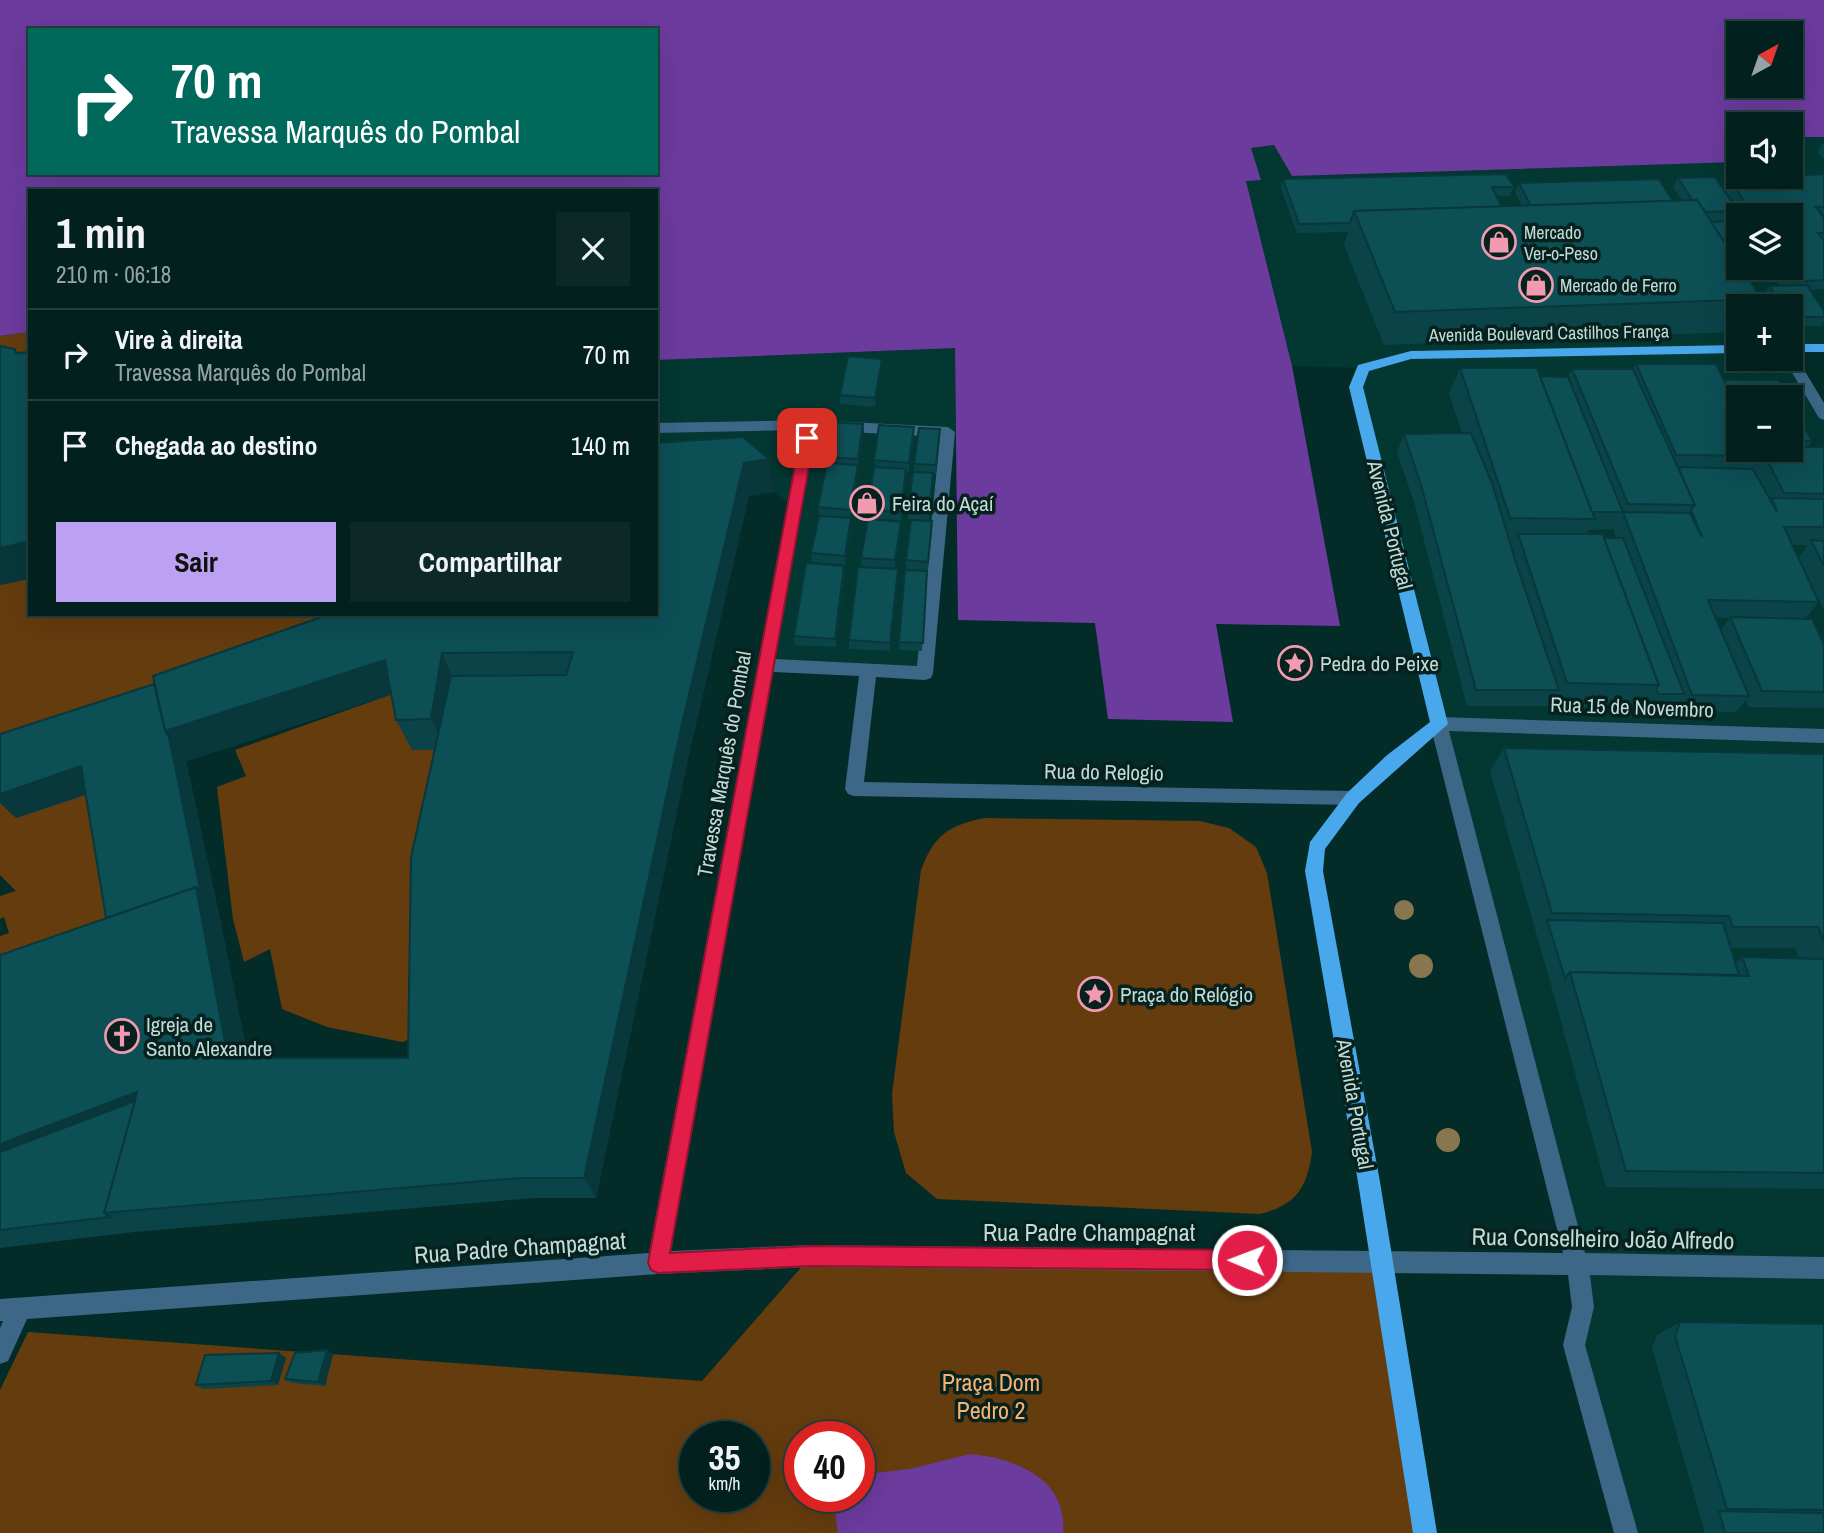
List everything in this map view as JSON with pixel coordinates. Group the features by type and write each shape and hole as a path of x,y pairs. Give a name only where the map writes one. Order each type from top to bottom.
{"main road":[{"path":"1803,348 1824,348"},
{"name":"Avenida Boulevard Castilhos França","path":"1363,368 1411,355 1726,349"},
{"name":"Avenida Portugal","path":"1363,368 1356,387 1439,724 1392,761 1353,798 1316,847 1314,871 1381,1261 1424,1533"}],"street":[{"path":"1798,371 1824,415"},
{"path":"658,428 809,425 948,432 925,673 765,665"},
{"name":"Travessa Marquês do Pombal","path":"658,1263 809,425"},
{"name":"Rua do Relogio","path":"867,670 854,789 1353,798"},
{"name":"Rua 15 de Novembro","path":"1439,724 1824,736"},
{"name":"Avenida Portugal","path":"1439,724 1577,1264 1583,1307 1574,1345 1626,1533"},
{"name":"Rua Padre Champagnat","path":"11,1309 658,1263 811,1256 1381,1261"},
{"name":"Rua Conselheiro João Alfredo","path":"1381,1261 1824,1268"},
{"path":"0,1353 11,1309"}],"shaded area":[{"path":"0,0 1824,0 1824,137 1803,137 1803,112 1726,112 1726,162 1292,176 1274,145 1251,148 1261,180 1246,181 1292,366 1340,626 1216,624 1233,722 1108,719 1095,623 958,620 955,348 658,360 658,189 28,189 28,332 0,336"},
{"path":"1803,137 1824,137 1824,347 1803,348 1803,294 1726,294 1726,371 1797,371 1824,415 1824,1533 1626,1533 1574,1345 1583,1307 1356,387 1362,368 1292,366 1246,181 1261,179 1250,148 1274,145 1292,176 1726,162 1726,189 1803,189"},
{"name":"Feira do Açaí","path":"955,348 955,448 925,673 765,665 800,513 747,470 658,477 658,360"},
{"path":"970,1454 1004,1460 1021,1467 1048,1485 1057,1498 1062,1514 1063,1533 838,1533 835,1512 875,1512 875,1473 910,1469"}],"green space":[{"path":"28,332 28,616 353,616 0,745 0,336"},
{"path":"401,691 445,749 426,1034 402,1042 327,1027 282,1009 270,949 244,962 233,919 217,787 246,776 235,750"},
{"path":"0,764 101,789 128,946 0,992 0,936 9,933 4,917 0,919 0,896 16,891 0,875"},
{"path":"985,818 1200,821 1229,828 1256,847 1267,873 1312,1152 1307,1176 1291,1200 1283,1206 1260,1214 937,1199 906,1173 894,1132 892,1094 921,870 931,848 944,834 962,824"},
{"name":"Praça Dom Pedro 2","path":"811,1256 1381,1261 1425,1533 0,1533 0,1390 28,1332 702,1381"}],"building":[{"path":"1506,174 1514,187 1492,187 1502,207 1354,211 1350,223 1299,224 1283,179"},
{"path":"1824,174 1824,207 1816,207 1824,218 1824,233 1818,233 1824,240 1824,280 1789,282 1788,280 1803,280 1803,203 1746,203 1736,189 1803,189 1803,175"},
{"path":"1715,177 1733,203 1726,203 1726,211 1705,212 1697,200 1693,201 1678,178"},
{"path":"1659,179 1673,201 1531,206 1519,183"},
{"name":"Mercado de Ferro","path":"1697,200 1726,244 1726,280 1750,280 1759,294 1726,294 1726,300 1395,312 1354,211"},
{"path":"1726,221 1726,244 1711,222"},
{"path":"1807,285 1824,311 1824,317 1803,317 1803,294 1774,294 1769,286"},
{"path":"0,346 15,349 16,353 28,352 28,541 0,548"},
{"path":"848,356 882,359 875,398 840,395"},
{"path":"1636,364 1716,364 1726,385 1726,456 1676,455"},
{"path":"1460,368 1537,368 1595,519 1510,518"},
{"path":"1572,369 1633,369 1695,505 1628,504"},
{"path":"1540,376 1568,377 1623,512 1592,512"},
{"path":"1724,380 1779,380 1782,385 1726,385"},
{"path":"829,422 863,424 858,459 823,457"},
{"path":"879,425 914,427 909,463 874,460"},
{"path":"1803,425 1812,441 1803,441"},
{"path":"919,428 940,429 936,465 914,464"},
{"path":"1471,433 1492,483 1559,690 1476,690 1421,485 1404,434"},
{"path":"743,437 769,459 744,463 682,724 584,1178 520,1178 104,1213 137,1092 0,1144 0,955 196,887 228,1058 408,1058 411,857 451,676 566,675 573,652 442,653 431,719 396,720 385,660 165,731 153,676 324,616 658,616 658,443"},
{"path":"1803,447 1824,447 1824,494 1784,493 1768,462 1803,462"},
{"path":"827,463 858,465 850,510 818,507"},
{"path":"874,467 906,469 901,512 868,510"},
{"path":"1678,467 1753,469 1777,512 1772,498 1824,499 1824,527 1784,527 1819,602 1708,600 1749,696 1692,695 1623,512 1690,513 1702,537 1691,510 1695,505"},
{"path":"913,472 933,473 929,512 908,510"},
{"path":"819,516 851,518 845,556 811,553"},
{"path":"868,519 901,522 895,560 861,558"},
{"path":"911,520 932,521 928,562 906,560"},
{"path":"1518,534 1603,534 1659,685 1567,683"},
{"path":"1604,538 1623,538 1684,694 1658,694 1656,689 1659,685"},
{"path":"1811,540 1824,541 1824,566"},
{"path":"806,563 844,566 835,639 794,636"},
{"path":"858,567 898,569 890,643 849,640"},
{"path":"905,570 927,571 923,643 899,642"},
{"path":"1730,617 1812,619 1824,644 1824,692 1762,691"},
{"path":"154,684 165,731 169,737 201,893 196,887 106,918 81,766 0,794 0,734"},
{"path":"1504,748 1824,754 1824,942 1818,927 1733,927 1729,916 1552,913"},
{"path":"1547,920 1723,923 1739,975 1570,972 1565,978"},
{"path":"1742,957 1824,959 1824,1173 1626,1171 1570,972 1749,976"},
{"path":"135,1101 104,1213 110,1217 0,1230 0,1152"},
{"path":"1680,1322 1824,1324 1824,1510 1727,1509 1675,1336"},
{"path":"327,1350 318,1382 285,1379 295,1353"},
{"path":"279,1353 271,1381 196,1385 205,1355"},
{"path":"1719,1511 1823,1513 1824,1533 1725,1533"}],"place":[{"name":"Mercado Ver-o-Peso","path":"1499,242"},
{"name":"Mercado de Ferro","path":"1536,285"},
{"name":"Feira do Açaí","path":"867,503"},
{"name":"Pedra do Peixe","path":"1295,663"},
{"name":"Praça do Relógio","path":"1095,994"},
{"name":"Igreja de Santo Alexandre","path":"122,1036"}],"route":[{"path":"807,438 658,1263 811,1256 1247,1260"}]}
